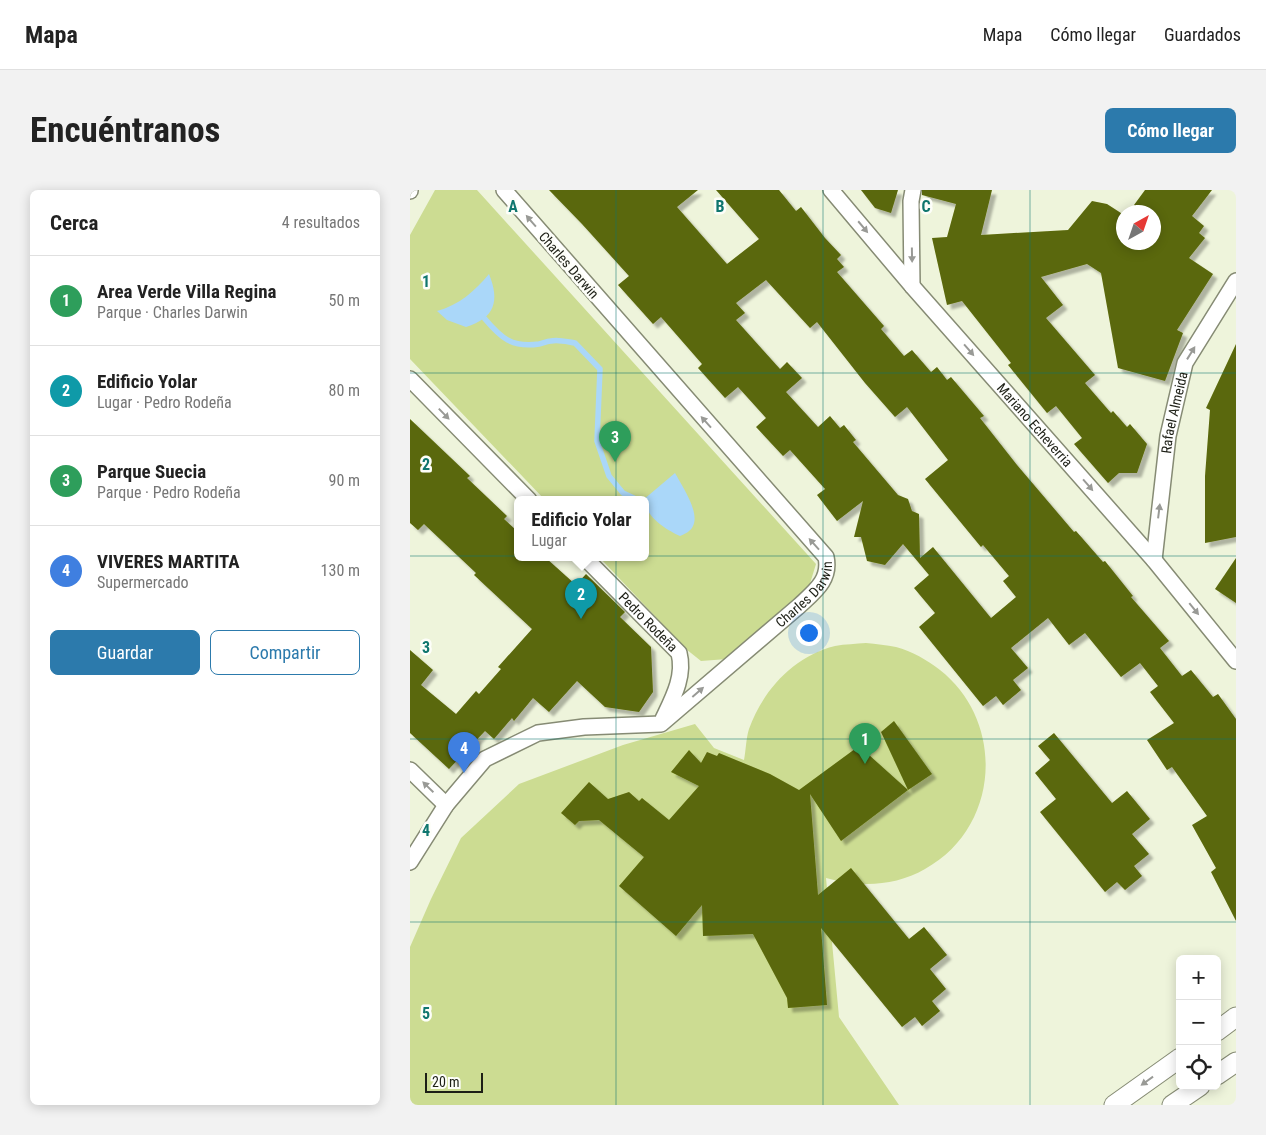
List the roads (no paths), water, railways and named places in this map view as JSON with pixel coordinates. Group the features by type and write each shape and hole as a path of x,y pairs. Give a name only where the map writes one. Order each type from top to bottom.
{"street":[{"name":"Charles Darwin","path":"504,190 826,558 827,572 820,586 777,626 660,724"},
{"name":"Mariano Echeverria","path":"831,190 912,286 1154,560 1236,661"},
{"path":"912,286 911,202 913,190"},
{"name":"Rafael Almeida","path":"1154,560 1168,436 1185,363 1236,281"},
{"path":"410,379 524,496"},
{"name":"Pedro Rodeña","path":"588,561 679,653 682,664 679,678 673,698 660,724"},
{"path":"410,862 446,804 485,759 538,733 584,727 660,724"},
{"path":"410,770 446,804"},
{"path":"1221,1028 1236,1017"},
{"path":"1114,1105 1176,1061"},
{"path":"1221,1071 1236,1062"},
{"path":"1172,1105 1194,1090"}],"water":[{"path":"489,274 494,292 494,300 489,313 483,319 466,327 447,320 437,311 466,297"},
{"path":"675,473 692,507 695,520 692,528 680,536 669,530 649,512 648,496"}],"waterway":[{"path":"485,319 502,336 514,343 530,345 557,340 575,343 600,369 597,441 609,476 623,493 629,496"}],"place":[{"name":"Parque Suecia","path":"615,462"},
{"name":"Edificio Yolar","path":"581,619"},
{"name":"Area Verde Villa Regina","path":"865,764"},
{"name":"VIVERES MARTITA","path":"464,773"}]}
